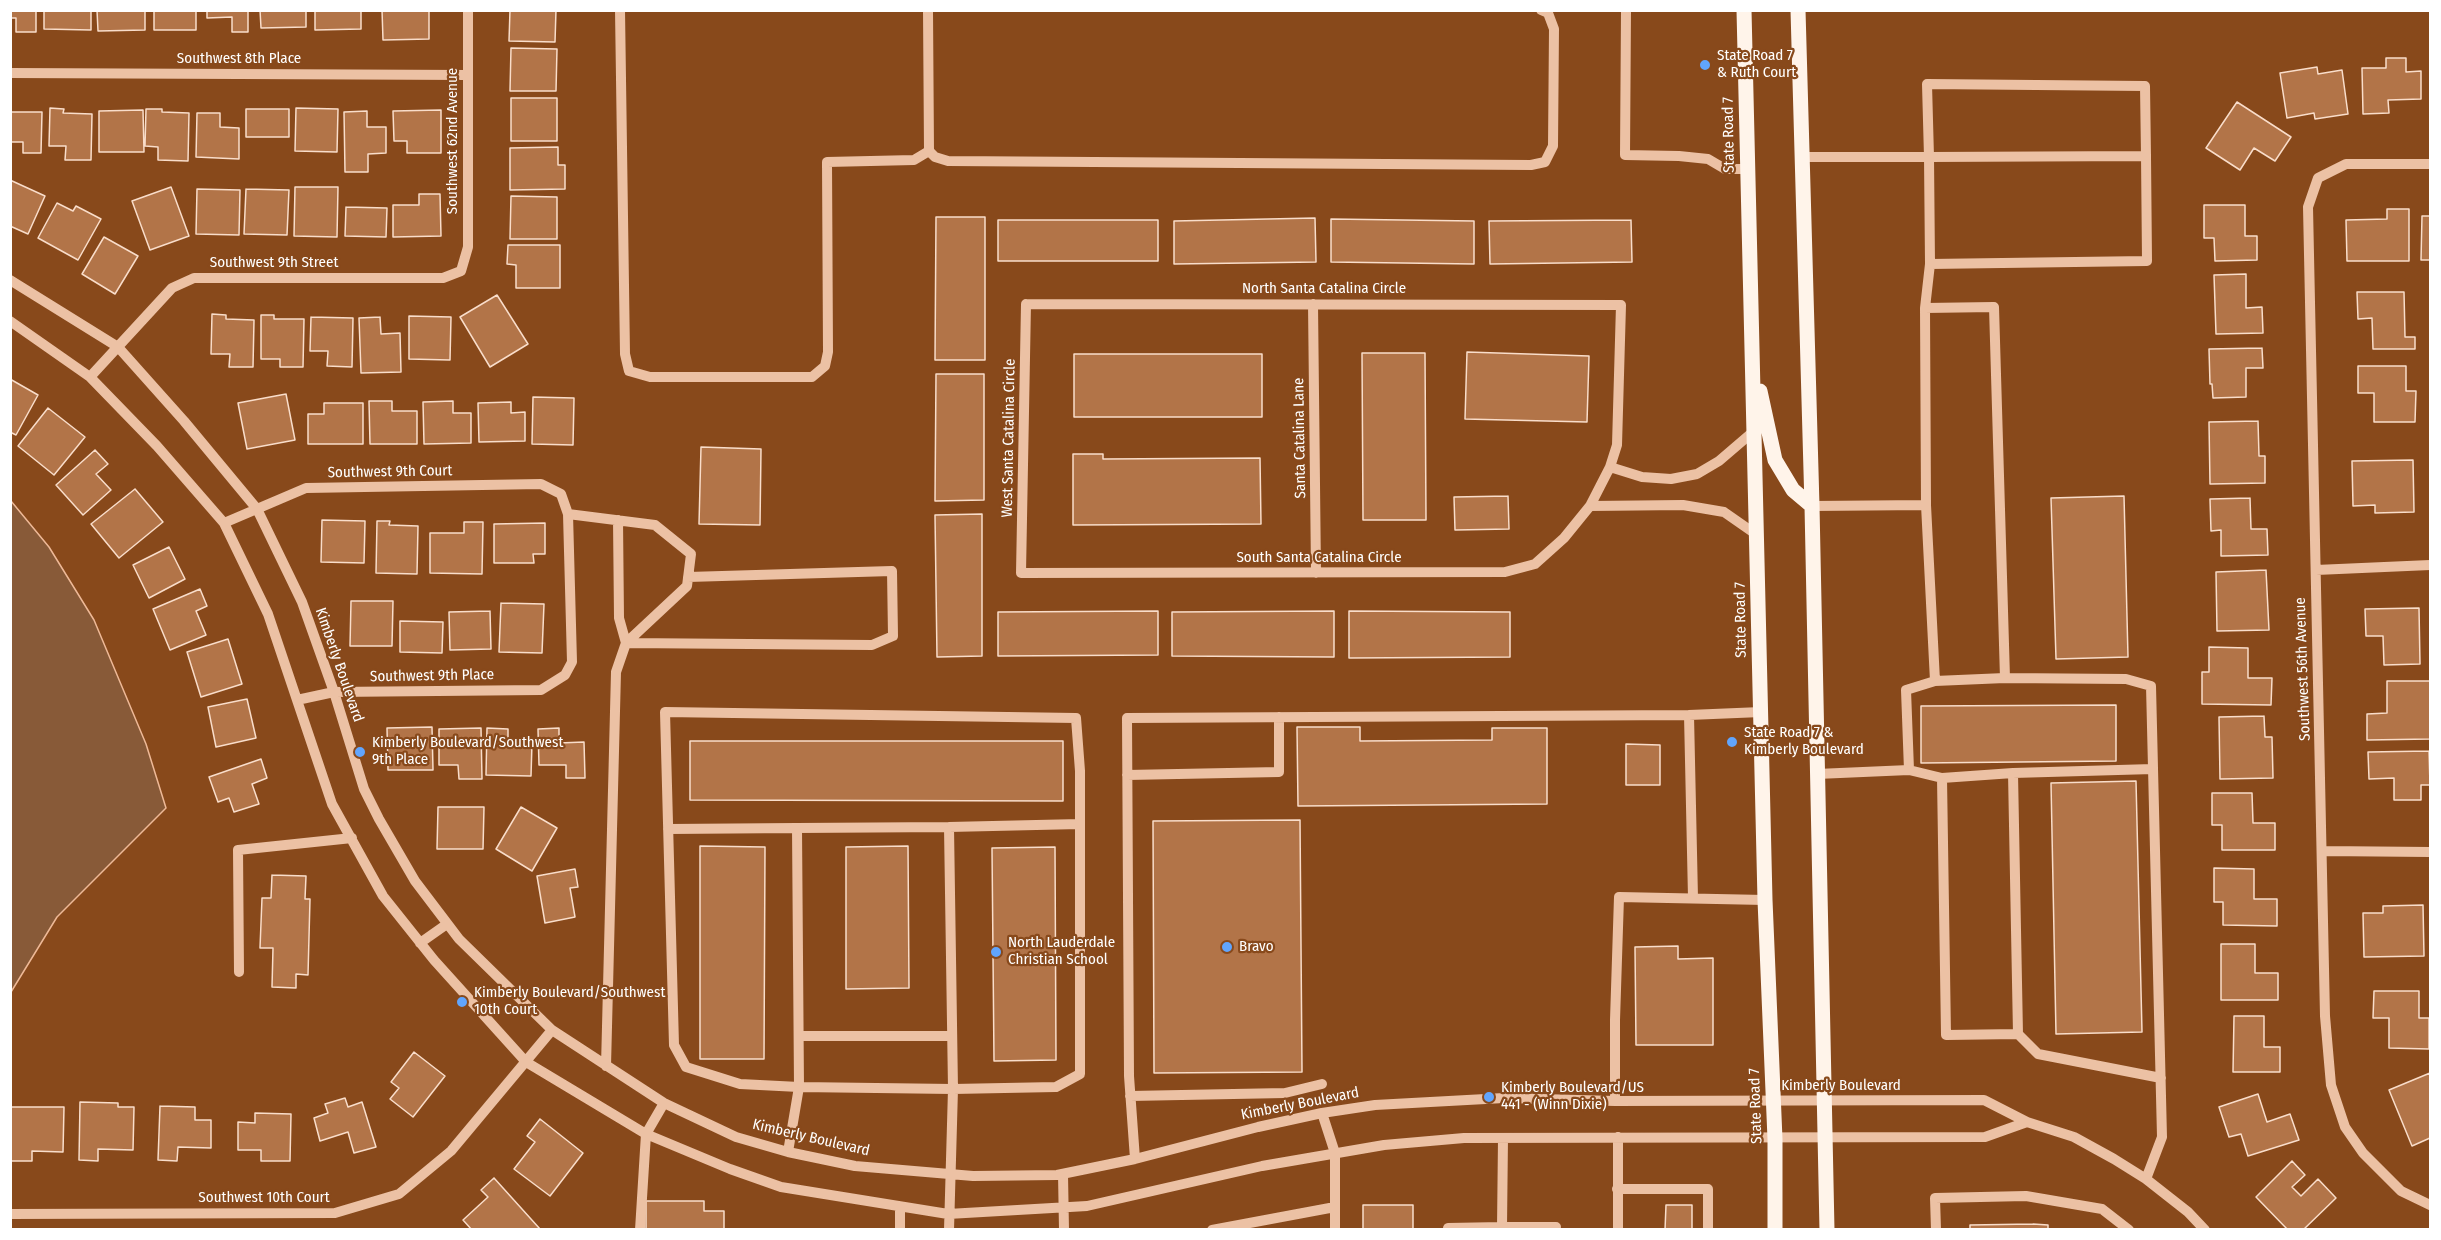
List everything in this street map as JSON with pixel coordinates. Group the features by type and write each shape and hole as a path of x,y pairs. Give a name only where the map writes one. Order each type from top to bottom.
{"main road":[{"name":"State Road 7","path":"1744,10 1765,900 1776,1139 1775,1230"},
{"path":"1798,10 1812,506 1827,1230"},
{"path":"1753,359 1775,460 1793,490 1812,506"}],"street":[{"name":"Southwest 62nd Avenue","path":"461,271 468,247 468,10"},
{"path":"620,10 625,354 629,370 650,377 812,377 825,366 828,352 827,162 914,160 929,151"},
{"path":"928,10 929,151 936,157 948,161 1519,165 1545,162 1553,146 1554,29 1548,13 1541,10"},
{"path":"1626,10 1625,155 1708,159 1725,169 1748,169"},
{"name":"Southwest 8th Place","path":"10,73 468,75"},
{"path":"1930,264 2147,261 2145,86 1928,84 1930,264 1925,308 1926,505 1935,681"},
{"path":"1803,157 2145,156"},
{"name":"Southwest 56th Avenue","path":"2430,164 2346,164 2318,178 2308,207 2325,1016 2331,1085 2345,1127 2363,1153 2401,1191 2430,1205"},
{"name":"Southwest 9th Street","path":"90,377 172,288 194,278 443,278 461,271"},
{"name":"Kimberly Boulevard","path":"10,280 118,347 184,421 257,509 302,602 334,692 364,789 415,881 459,939 552,1030 664,1103 736,1137 788,1152 855,1166 973,1176 1063,1174 1135,1160 1258,1127 1322,1113 1375,1105 1504,1098 1615,1101 1984,1100 2027,1122 2074,1137 2146,1179 2188,1212 2205,1230"},
{"name":"North Santa Catalina Circle","path":"1026,304 1621,305"},
{"name":"West Santa Catalina Circle","path":"1021,573 1026,304"},
{"name":"Santa Catalina Lane","path":"1313,304 1316,573"},
{"name":"South Santa Catalina Circle","path":"1021,573 1505,572 1534,564 1564,538 1590,506 1610,467 1617,445 1621,305"},
{"path":"1925,308 1994,307 2005,678"},
{"path":"10,321 90,377 157,446 224,523 268,614 332,804 382,896 420,944 526,1062 646,1134 730,1169 781,1187 948,1214 1087,1206 1262,1166 1395,1144 1464,1138 1985,1137 2027,1122"},
{"path":"1610,467 1642,477 1671,479 1697,474 1719,461 1754,431"},
{"name":"Southwest 9th Court","path":"224,523 306,488 541,484 561,494 568,514"},
{"path":"1590,506 1683,505 1724,512 1757,535"},
{"path":"1812,506 1926,505"},
{"path":"568,514 655,525 691,554 687,586 626,643 616,672 606,1066"},
{"name":"Southwest 9th Place","path":"297,700 334,692 541,690 565,675 572,662 568,514"},
{"path":"618,520 619,618 626,643"},
{"path":"2316,570 2430,565"},
{"path":"626,643 872,645 893,636 892,571 688,577"},
{"path":"1909,770 1906,690 1935,681 2005,678 2126,679 2151,686 2162,1137 2146,1179"},
{"path":"664,712 1076,718 1080,771 1080,1074 1056,1087 953,1089 799,1087 740,1084 686,1066 674,1045 668,829 664,712"},
{"path":"1135,1160 1130,1096 1127,718 1689,715 1761,712"},
{"path":"1689,715 1693,898"},
{"path":"1127,775 1279,772 1279,717"},
{"path":"1817,774 1909,770 1942,778 2013,773 2153,769"},
{"path":"2013,773 2018,1034 2038,1054 2161,1078"},
{"path":"1942,778 1946,1035 2018,1034"},
{"path":"668,829 1080,824"},
{"path":"949,826 953,1089 949,1230"},
{"path":"788,1152 799,1087 797,828"},
{"path":"239,972 238,850 352,838"},
{"path":"2323,851 2430,852"},
{"path":"1615,1101 1619,897 1765,900"},
{"path":"420,944 447,924"},
{"name":"Southwest 10th Court","path":"10,1214 335,1213 399,1194 451,1151 552,1030"},
{"path":"799,1036 952,1036"},
{"path":"1130,1096 1286,1093 1322,1084"},
{"path":"640,1230 646,1134 664,1103"},
{"path":"1322,1113 1335,1153 1335,1230"},
{"path":"1618,1137 1618,1230"},
{"path":"1502,1227 1503,1138"},
{"path":"1063,1174 1064,1230"},
{"path":"1617,1189 1708,1189 1708,1230"},
{"path":"1935,1230 1935,1198 2026,1196 2102,1209 2129,1230"},
{"path":"900,1207 900,1230"},
{"path":"1212,1230 1335,1207"},
{"path":"1448,1228 1556,1227"}],"shaded area":[{"path":"11,501 49,547 94,620 146,744 166,808 57,917 11,992"}],"building":[{"path":"10,10 36,10 36,32 16,32 16,18 10,18"},
{"path":"44,10 91,10 91,30 44,29"},
{"path":"97,10 145,10 145,30 98,31"},
{"path":"154,10 196,10 196,30 154,30"},
{"path":"207,10 248,10 248,32 232,32 232,17 207,18"},
{"path":"260,10 306,10 306,27 261,28"},
{"path":"315,10 361,10 361,29 315,30"},
{"path":"382,10 429,10 429,39 383,40"},
{"path":"510,10 556,10 555,42 509,41"},
{"path":"511,48 557,49 556,91 510,91"},
{"path":"2386,58 2406,58 2406,72 2421,71 2421,99 2388,100 2389,113 2363,114 2362,68 2386,68"},
{"path":"2317,67 2318,74 2342,70 2348,114 2315,119 2314,113 2287,118 2280,73"},
{"path":"511,98 557,98 557,141 511,141"},
{"path":"2237,102 2291,137 2275,161 2254,148 2240,170 2206,148"},
{"path":"50,108 64,109 63,113 92,114 91,160 65,160 66,146 49,146"},
{"path":"296,108 338,109 337,152 295,151"},
{"path":"146,109 189,113 188,161 158,160 158,147 145,146"},
{"path":"246,109 289,109 289,137 246,137"},
{"path":"143,110 144,152 99,152 99,111"},
{"path":"441,110 441,153 407,153 407,141 394,141 393,111"},
{"path":"367,111 367,127 386,127 386,153 368,154 368,172 345,172 344,112"},
{"path":"10,112 42,112 41,153 23,153 23,142 10,142"},
{"path":"197,113 220,113 220,127 239,128 239,159 196,157"},
{"path":"558,147 558,165 565,165 565,189 510,190 510,148"},
{"path":"10,180 45,196 28,234 10,226"},
{"path":"171,187 189,236 150,250 132,201"},
{"path":"295,187 338,187 337,237 294,236"},
{"path":"197,189 240,190 239,235 196,234"},
{"path":"246,189 289,190 287,235 244,234"},
{"path":"419,194 440,194 441,236 393,237 393,205 419,205"},
{"path":"511,196 557,197 557,239 510,239"},
{"path":"57,203 73,211 76,206 101,219 78,260 38,238"},
{"path":"2204,205 2245,205 2245,236 2257,236 2257,260 2215,261 2214,238 2204,238"},
{"path":"346,207 387,208 386,237 345,236"},
{"path":"2387,209 2409,209 2409,261 2347,261 2346,220 2387,219"},
{"path":"2422,216 2430,216 2430,260 2421,260"},
{"path":"936,217 985,217 985,360 935,360"},
{"path":"1315,218 1316,262 1174,264 1174,221"},
{"path":"1331,219 1474,221 1474,264 1331,262"},
{"path":"998,220 1158,220 1158,261 998,261"},
{"path":"1631,220 1632,262 1490,264 1489,221"},
{"path":"104,237 138,256 115,294 82,274"},
{"path":"508,245 560,245 560,288 516,288 516,265 507,264"},
{"path":"2246,274 2246,308 2262,307 2263,333 2216,334 2214,275"},
{"path":"2357,292 2404,292 2405,337 2415,337 2415,349 2373,349 2372,318 2358,319"},
{"path":"497,295 528,344 490,367 460,317"},
{"path":"212,314 226,315 226,319 254,320 253,367 229,367 230,354 211,354"},
{"path":"261,315 274,315 274,319 304,319 303,367 280,367 280,359 261,359"},
{"path":"409,316 451,317 450,360 409,359"},
{"path":"311,317 353,318 352,367 327,366 328,351 310,351"},
{"path":"380,317 381,334 400,333 401,372 361,373 359,318"},
{"path":"2262,348 2263,368 2246,368 2246,397 2213,398 2212,384 2210,384 2209,349"},
{"path":"1467,352 1589,356 1587,422 1465,419"},
{"path":"1362,353 1425,353 1426,520 1363,520"},
{"path":"1074,354 1262,354 1262,417 1074,417"},
{"path":"2358,366 2406,366 2406,391 2416,391 2415,422 2374,422 2374,393 2358,393"},
{"path":"936,374 984,374 984,500 935,501"},
{"path":"10,379 38,395 16,435 10,432"},
{"path":"286,394 295,440 247,449 238,403"},
{"path":"533,397 574,398 573,445 532,444"},
{"path":"369,401 392,401 392,411 417,411 417,444 370,444"},
{"path":"453,401 453,413 471,413 471,443 424,444 423,402"},
{"path":"511,402 511,413 525,412 525,441 479,442 478,403"},
{"path":"324,403 363,403 363,444 308,444 308,414 324,414"},
{"path":"48,408 85,437 54,475 18,446"},
{"path":"2258,421 2259,456 2265,456 2265,483 2210,484 2209,422"},
{"path":"701,447 761,449 760,525 699,524"},
{"path":"95,450 108,464 96,474 111,490 83,515 56,485"},
{"path":"1073,454 1103,454 1103,459 1260,458 1261,524 1073,525"},
{"path":"2413,460 2414,512 2375,513 2375,505 2353,506 2352,461"},
{"path":"135,489 163,522 119,558 91,524"},
{"path":"1508,496 1509,529 1455,530 1454,497"},
{"path":"2124,496 2128,657 2056,659 2051,498"},
{"path":"2250,498 2251,529 2267,529 2268,555 2221,556 2221,530 2211,531 2210,499"},
{"path":"982,514 982,656 937,657 935,515"},
{"path":"322,520 365,521 364,563 321,562"},
{"path":"377,521 390,521 389,525 418,526 417,574 376,573"},
{"path":"464,522 483,522 482,574 430,573 430,533 464,533"},
{"path":"545,523 545,554 533,554 534,563 494,563 494,524"},
{"path":"169,547 185,579 149,598 133,565"},
{"path":"2266,570 2269,630 2217,631 2216,572"},
{"path":"200,589 207,606 196,611 206,635 170,650 153,609"},
{"path":"351,601 393,601 392,646 350,646"},
{"path":"501,603 544,604 542,653 499,652"},
{"path":"2419,608 2420,664 2384,665 2383,636 2366,636 2365,609"},
{"path":"490,611 491,649 450,650 449,612"},
{"path":"1158,611 1158,655 998,656 998,612"},
{"path":"1334,611 1334,657 1172,656 1172,612"},
{"path":"1349,611 1510,612 1510,657 1349,658"},
{"path":"400,621 443,622 442,653 400,652"},
{"path":"228,639 242,684 201,697 187,652"},
{"path":"2209,647 2248,648 2248,678 2272,678 2271,705 2202,704 2202,672 2209,672"},
{"path":"2387,681 2430,681 2430,739 2367,740 2367,714 2387,713"},
{"path":"247,699 256,738 216,747 208,707"},
{"path":"2116,705 2116,761 1921,763 1921,706"},
{"path":"2264,716 2265,737 2272,737 2273,778 2220,779 2219,717"},
{"path":"432,727 433,770 388,770 387,728"},
{"path":"1297,727 1360,727 1360,741 1492,740 1492,728 1547,728 1547,804 1298,806"},
{"path":"481,728 482,779 459,779 458,765 439,765 439,729"},
{"path":"487,728 508,729 508,742 532,743 531,776 486,775"},
{"path":"559,728 559,743 584,742 585,778 566,778 566,765 539,765 538,729"},
{"path":"690,741 1063,741 1063,801 690,800"},
{"path":"1626,744 1660,745 1660,785 1626,785"},
{"path":"2429,751 2430,785 2421,785 2421,800 2394,800 2394,778 2369,779 2368,752"},
{"path":"261,759 267,778 252,784 259,804 234,812 229,798 218,802 209,777"},
{"path":"2136,781 2142,1032 2056,1034 2051,783"},
{"path":"2212,793 2252,793 2253,823 2275,823 2275,850 2222,850 2222,825 2212,825"},
{"path":"438,807 484,807 483,849 437,849"},
{"path":"521,807 557,828 532,871 496,849"},
{"name":"Bravo","path":"1300,820 1302,1072 1154,1073 1153,821"},
{"path":"700,846 765,847 764,1059 700,1059"},
{"path":"908,846 909,988 846,989 846,847"},
{"path":"1055,847 1056,1060 994,1061 992,848"},
{"path":"2214,868 2254,869 2254,899 2277,899 2277,926 2223,925 2223,902 2214,902"},
{"path":"575,869 578,887 570,888 575,917 545,923 537,876"},
{"path":"272,875 306,876 305,899 310,899 308,975 296,974 296,988 272,987 273,948 260,948 262,898 271,898"},
{"path":"2423,905 2424,956 2364,957 2363,913 2383,913 2383,906"},
{"path":"2221,944 2255,944 2255,973 2278,973 2278,1000 2221,1000"},
{"path":"1678,946 1678,959 1713,958 1713,1045 1636,1045 1635,947"},
{"path":"2374,991 2419,991 2419,1018 2429,1018 2429,1049 2389,1048 2389,1018 2373,1018"},
{"path":"2234,1016 2264,1016 2264,1047 2280,1047 2280,1072 2233,1072"},
{"path":"414,1052 445,1076 413,1117 390,1099 399,1088 391,1082"},
{"path":"2430,1073 2430,1138 2412,1146 2389,1090"},
{"path":"2258,1094 2267,1122 2290,1114 2299,1140 2248,1156 2241,1134 2229,1137 2219,1107"},
{"path":"345,1098 348,1107 362,1102 376,1147 354,1153 348,1132 320,1141 314,1118 328,1113 325,1104"},
{"path":"80,1102 118,1103 118,1107 134,1107 133,1150 98,1149 98,1161 79,1160"},
{"path":"160,1106 195,1107 195,1120 211,1120 211,1148 178,1147 177,1161 158,1160"},
{"path":"11,1107 64,1107 63,1152 32,1151 32,1161 10,1161"},
{"path":"255,1113 291,1114 290,1161 261,1161 261,1150 238,1150 238,1122 255,1123"},
{"path":"540,1119 583,1153 550,1196 514,1169 535,1142 527,1136"},
{"path":"2292,1161 2305,1175 2292,1187 2301,1196 2318,1179 2336,1198 2303,1230 2288,1230 2256,1197"},
{"path":"494,1178 539,1230 472,1230 463,1220 488,1197 481,1190"},
{"path":"646,1201 704,1201 704,1211 724,1211 724,1230 646,1230"},
{"path":"1363,1205 1413,1205 1413,1230 1363,1230"},
{"path":"1666,1205 1692,1205 1692,1230 1665,1230"},
{"path":"1970,1225 2048,1225 2048,1230 1970,1230"}],"place":[{"name":"State Road 7 & Ruth Court","path":"1705,65"},
{"name":"State Road 7 & Kimberly Boulevard","path":"1732,742"},
{"name":"Kimberly Boulevard/Southwest 9th Place","path":"360,752"},
{"name":"Bravo","path":"1227,947"},
{"name":"North Lauderdale Christian School","path":"996,952"},
{"name":"Kimberly Boulevard/Southwest 10th Court","path":"462,1002"},
{"name":"Kimberly Boulevard/US 441 - (Winn Dixie)","path":"1489,1097"}]}
